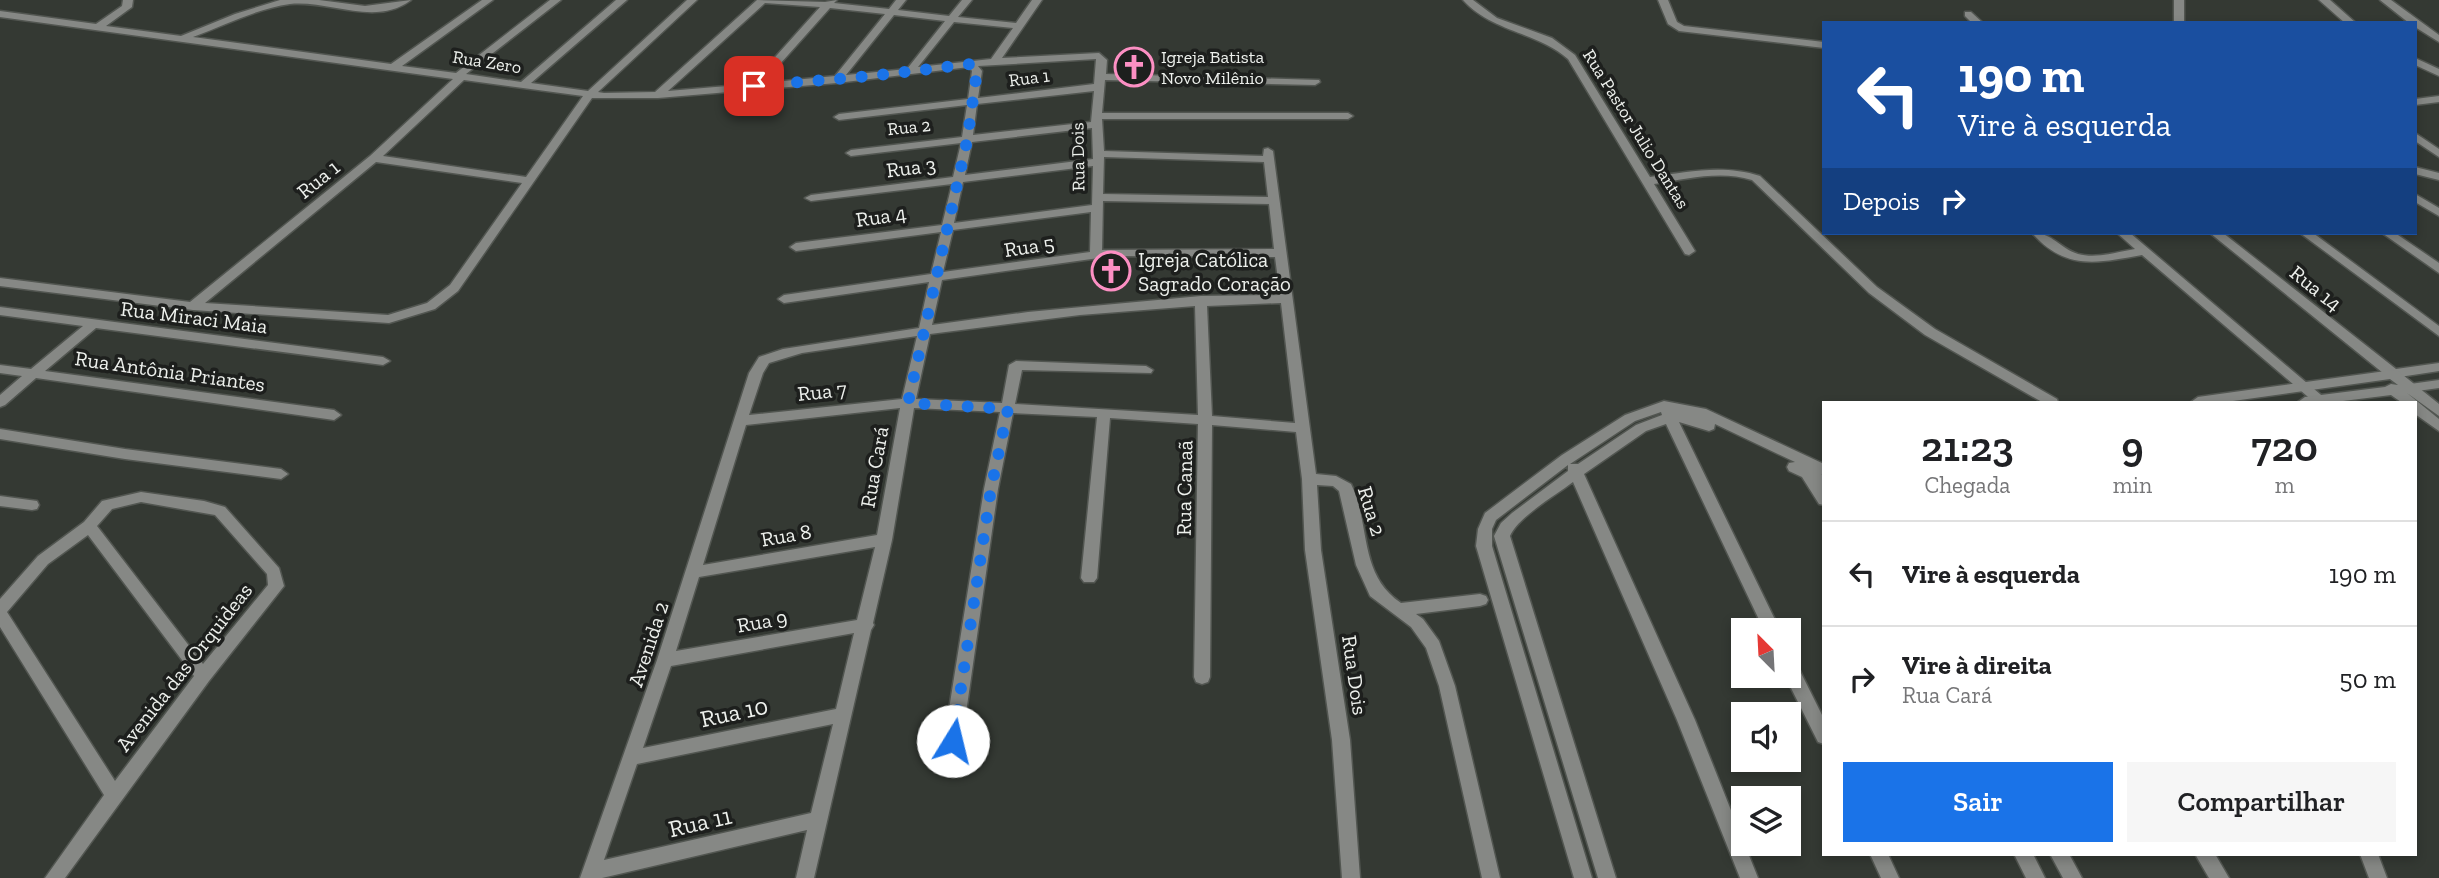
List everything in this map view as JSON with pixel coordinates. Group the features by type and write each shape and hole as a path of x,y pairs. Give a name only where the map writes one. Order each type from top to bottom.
{"street":[{"path":"99,26 127,7 128,0"},
{"path":"184,38 285,2 309,1 380,9 394,7 406,0"},
{"path":"395,66 488,0"},
{"name":"Rua 1","path":"193,306 374,158 460,76 556,0"},
{"path":"523,85 622,0"},
{"path":"0,282 193,306 389,319 412,314 431,306 454,288 589,95 692,0"},
{"path":"658,95 763,0 830,2 951,20 1019,26"},
{"path":"837,80 901,0"},
{"path":"910,71 967,0"},
{"path":"983,65 1019,26 1037,0"},
{"name":"Rua Pastor Julio Dantas","path":"1468,0 1481,15 1494,22 1564,49 1578,65 1689,251"},
{"path":"1663,0 1674,25 1703,32 1822,45"},
{"path":"2179,0 2179,21"},
{"path":"2324,0 2349,21"},
{"path":"2385,0 2412,21"},
{"path":"754,86 830,2"},
{"name":"Rua Zero","path":"0,13 589,95 658,95 1096,56 1102,60"},
{"path":"1968,14 1976,21"},
{"path":"2417,24 2439,39"},
{"name":"Rua Dois","path":"1096,254 1099,158 1097,120 1102,60"},
{"path":"2419,63 2439,64"},
{"path":"2419,63 2439,73"},
{"name":"Rua Cará","path":"805,878 866,625 923,330 983,65"},
{"name":"Rua 1","path":"839,117 974,102 1100,82 1315,82"},
{"path":"2419,102 2439,99"},
{"path":"2419,102 2439,112"},
{"name":"Rua 2","path":"851,153 967,141 1097,120 1348,116"},
{"path":"2417,138 2439,154"},
{"name":"Rua 3","path":"810,198 958,180 1099,158 1268,155 1274,201"},
{"path":"374,158 528,181"},
{"path":"2417,171 2439,177"},
{"path":"1648,181 1720,172 1747,174 1756,178 1883,297 1930,332 2012,382 2050,401"},
{"path":"2417,198 2439,214"},
{"path":"1274,201 1309,479"},
{"name":"Rua 4","path":"796,247 1098,202 1274,201"},
{"path":"2040,235 2058,251 2077,260 2144,251"},
{"path":"2125,235 2320,400"},
{"name":"Rua 14","path":"2219,235 2393,374 2410,395"},
{"path":"2309,235 2439,332"},
{"path":"2391,235 2439,269"},
{"name":"Rua 5","path":"784,299 934,280 1096,254 1165,250 1282,253"},
{"path":"923,330 1074,310 1201,300 1288,299"},
{"name":"Rua Canaã","path":"1201,300 1205,419 1202,677"},
{"name":"Rua Miraci Maia","path":"0,311 383,361"},
{"path":"0,402 94,323"},
{"name":"Avenida 2","path":"590,875 665,660 740,421 761,363 767,358 781,355 923,330"},
{"path":"953,741 991,489 1016,365 1146,370"},
{"path":"2205,401 2439,367"},
{"name":"Rua Antônia Priantes","path":"0,369 334,415"},
{"path":"2376,376 2394,390 2410,395 2439,411"},
{"path":"2410,395 2439,384"},
{"path":"2312,401 2394,390"},
{"name":"Rua 7","path":"740,421 908,403 1205,419 1303,428"},
{"path":"1583,878 1484,546 1485,529 1490,517 1567,459 1630,418 1683,407 1701,412 1799,459 1819,471 1822,488"},
{"path":"2417,409 2439,426"},
{"path":"1667,412 1702,422 1819,471"},
{"path":"1606,878 1502,536 1506,527 1517,517 1609,448 1660,419 1667,412"},
{"path":"1667,412 1766,618"},
{"path":"1089,578 1104,413"},
{"path":"0,434 125,454 281,474"},
{"path":"1567,459 1578,473 1686,720 1749,878"},
{"name":"Rua Dois","path":"1309,479 1313,550 1341,740 1351,878"},
{"name":"Rua 2","path":"1309,479 1336,481 1346,488 1370,581 1384,600 1426,632 1438,658 1447,686 1491,878"},
{"name":"Avenida das Orquideas","path":"54,878 203,676 276,586 274,572 220,511 204,506 141,497 107,505 89,526"},
{"path":"0,501 32,505"},
{"path":"114,795 0,612 43,560 89,526 203,676"},
{"name":"Rua 8","path":"694,572 884,540"},
{"path":"1397,610 1480,600"},
{"name":"Rua 9","path":"665,660 866,625"},
{"path":"1800,688 1822,733"},
{"name":"Rua 10","path":"632,758 845,714"},
{"name":"Rua 11","path":"590,875 819,820"},
{"path":"1880,856 1890,878"},
{"path":"2024,856 2036,878"},
{"path":"2060,856 2073,878"},
{"path":"2205,856 2220,878"},
{"path":"2370,856 2378,878"}],"place":[{"name":"Igreja Batista Novo Milênio","path":"1134,67"},
{"name":"Igreja Católica Sagrado Coração","path":"1111,271"}],"route":[{"path":"754,86 971,64 977,71 967,141 908,403 1008,409 991,489 953,741"}]}
